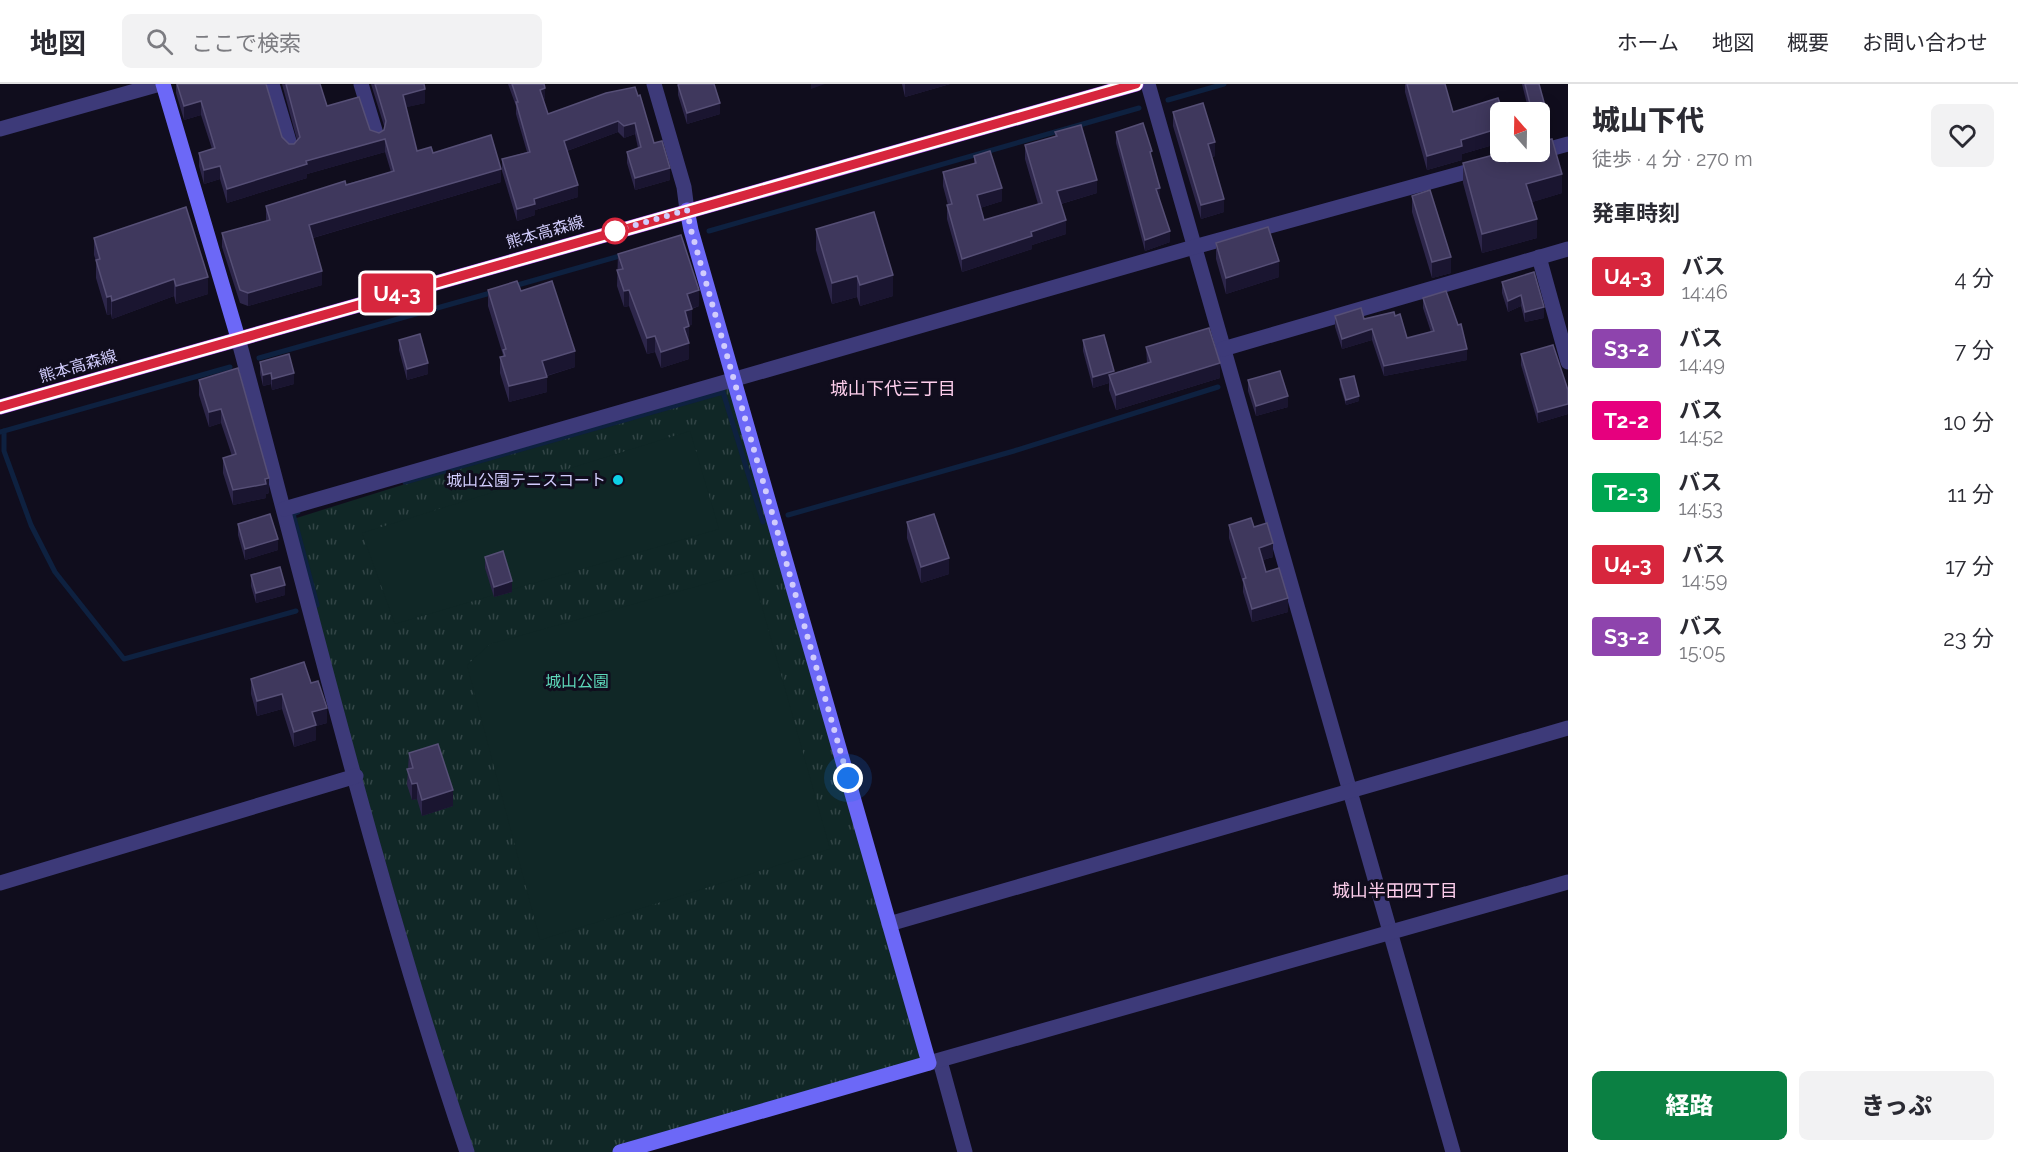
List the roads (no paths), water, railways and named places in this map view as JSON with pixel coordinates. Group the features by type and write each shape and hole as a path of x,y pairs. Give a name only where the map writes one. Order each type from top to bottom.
{"main road":[{"name":"熊本高森線","path":"0,408 238,338 1136,84"}],"street":[{"path":"0,129 161,84 238,338 356,776 441,1075 467,1152"},
{"path":"272,84 291,148"},
{"path":"361,84 377,137"},
{"path":"654,84 684,187 691,230 889,924 965,1152"},
{"path":"1148,84 1453,1152"},
{"path":"284,509 1194,247 1568,144"},
{"path":"1223,349 1568,249"},
{"path":"1539,257 1568,362"},
{"path":"889,924 1568,728"},
{"path":"0,883 356,776"},
{"path":"620,1152 1391,930 1568,882"}],"waterway":[{"path":"1168,100 1224,84"},
{"path":"709,231 1139,108"},
{"path":"514,286 623,255"},
{"path":"259,358 494,292"},
{"path":"0,432 230,367"},
{"path":"788,515 1014,451 1218,387"},
{"path":"405,482 723,392 763,522"},
{"path":"4,431 4,451 31,525 55,572 124,659 296,611"},
{"path":"298,512 293,514 317,605"}],"place":[{"name":"城山公園テニスコート","path":"618,480"}],"district":[{"name":"城山下代三丁目","path":"893,388"},
{"name":"城山半田四丁目","path":"1395,890"}],"park label":[{"name":"城山公園","path":"577,681"}]}
